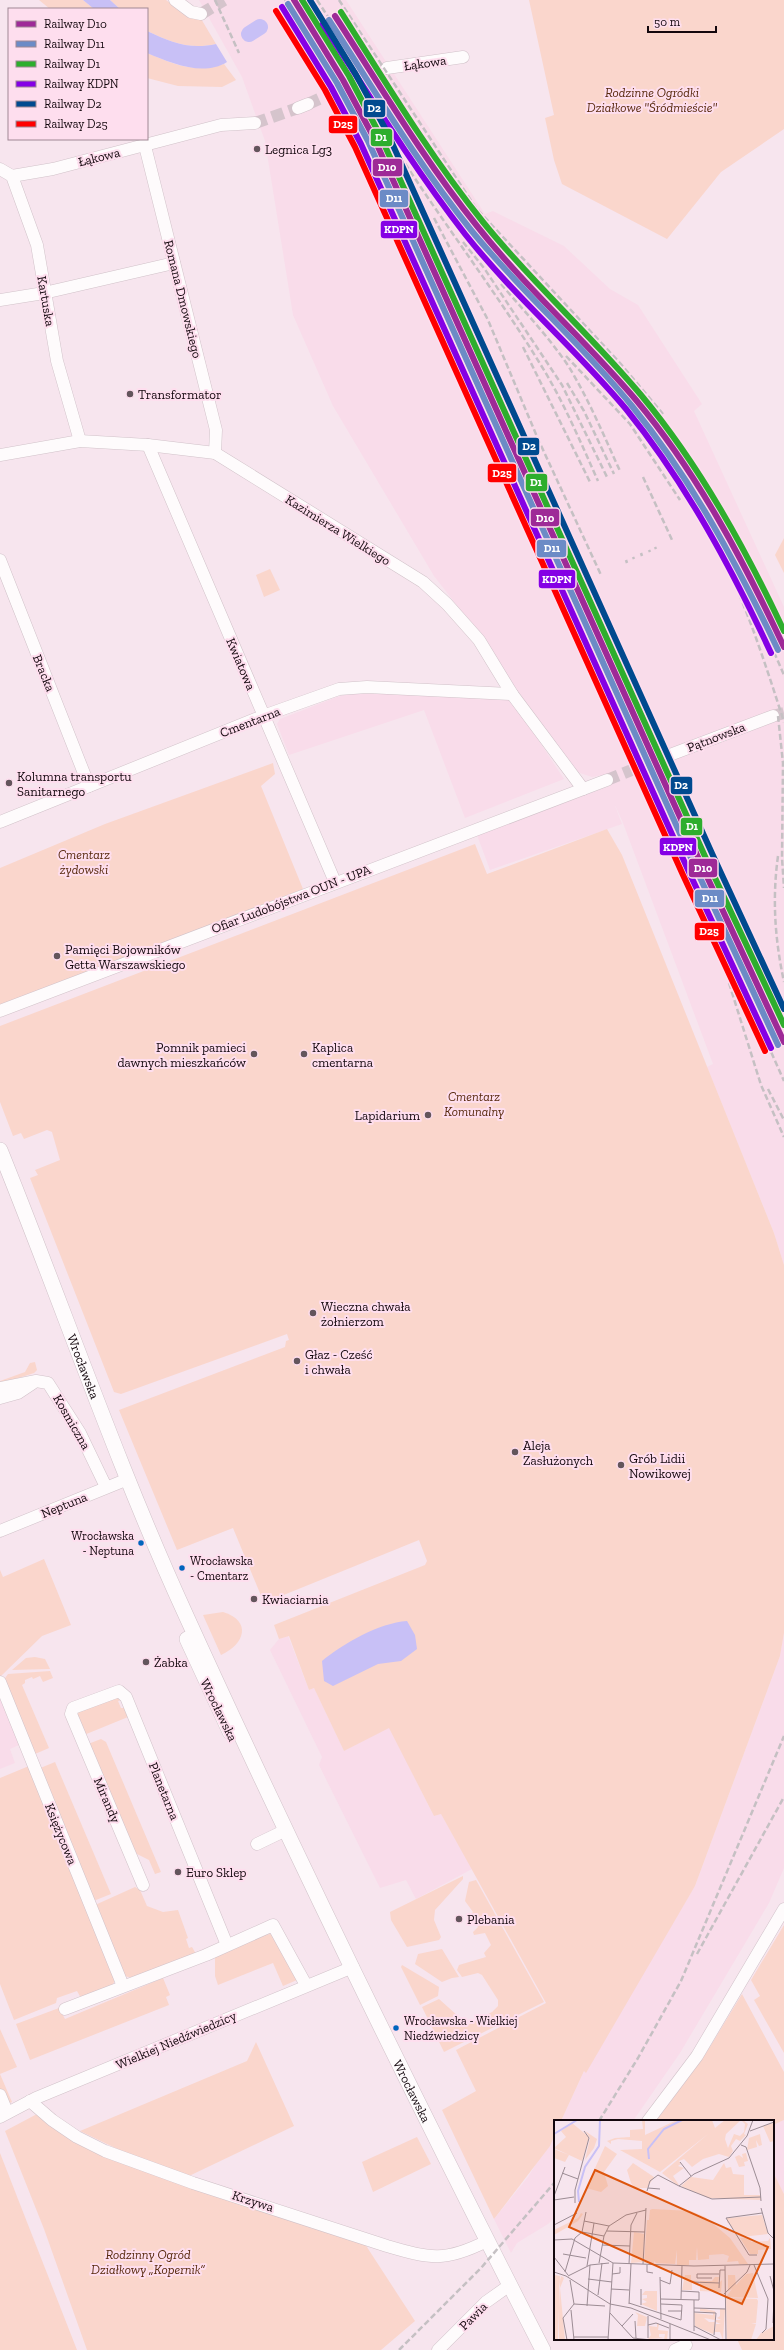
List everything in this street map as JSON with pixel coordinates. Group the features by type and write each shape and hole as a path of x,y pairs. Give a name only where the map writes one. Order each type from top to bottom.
{"main road":[{"name":"Wrocławska","path":"0,1150 128,1478 171,1582 286,1830 487,2241 543,2350"}],"street":[{"path":"175,0 191,12 201,14"},
{"name":"Łąkowa","path":"387,68 463,57"},
{"name":"Łąkowa","path":"12,176 53,169 221,125 255,123"},
{"name":"Romana Dmowskiego","path":"145,146 216,430 215,453"},
{"path":"0,169 12,176"},
{"name":"Kartuska","path":"12,176 37,245 44,293 57,361 80,441"},
{"path":"0,300 44,293 174,263"},
{"name":"Kazimierza Wielkiego","path":"0,455 80,441 148,445 215,453 423,582 447,604 479,640 512,694 583,789"},
{"name":"Kwiatowa","path":"148,445 335,882"},
{"name":"Bracka","path":"0,560 89,786"},
{"name":"Cmentarna","path":"0,822 263,716 349,687 512,694"},
{"name":"Pątnowska","path":"659,759 773,716"},
{"path":"583,789 607,780"},
{"name":"Ofiar Ludobójstwa OUN - UPA","path":"0,1011 335,882 583,789"},
{"path":"0,1388 36,1381"},
{"path":"0,1398 18,1392 36,1381"},
{"name":"Kosmiczna","path":"36,1381 48,1383 57,1394 80,1433 106,1487"},
{"name":"Neptuna","path":"0,1531 128,1478"},
{"name":"Księżycowa","path":"0,1682 123,1986"},
{"name":"Planetarna","path":"71,1714 73,1708 119,1690 123,1692 227,1945"},
{"name":"Mirandy","path":"71,1714 143,1885"},
{"path":"257,1844 286,1830"},
{"path":"649,2120 697,2056 784,1909"},
{"path":"65,2009 227,1945 273,1925 306,1985"},
{"name":"Wielkiej Niedźwiedzicy","path":"4,2114 30,2101 306,1985 353,1967"},
{"path":"0,2095 4,2114"},
{"name":"Krzywa","path":"30,2101 52,2120 77,2137 105,2151 193,2182 387,2246 417,2255 440,2258 464,2252 487,2241"},
{"name":"Pawia","path":"438,2350 486,2302 510,2285"}],"shaded area":[{"path":"83,0 110,0 119,8 93,8"},
{"path":"199,0 346,0 485,214 493,211 564,246 610,289 638,305 702,404 694,411 784,607 784,1265 774,1233 707,1067 713,1064 623,823 614,803 622,824 490,870 477,835 610,786 603,775 592,777 580,773 570,766 561,755 486,643 434,576 333,406 293,315 265,141 242,77"},
{"path":"148,31 180,44 206,46 216,44 227,62 208,68 197,68 187,67 166,61 148,53"},
{"path":"390,693 512,700 564,779 465,818 424,710 289,755 277,724 280,719 337,697 350,694"},
{"path":"407,1621 415,1635 417,1649 401,1661 378,1664 333,1686 324,1681 322,1661 331,1654 362,1635 385,1626"},
{"path":"784,1633 784,1868 769,1903 680,2053 634,2120 561,2120 584,2071 695,1886 780,1656"},
{"path":"288,1636 309,1690 314,1688 344,1751 389,1727 434,1816 441,1814 472,1869 416,1899 406,1880 380,1888 319,1765 322,1757 270,1650 279,1639"},
{"path":"0,1691 21,1744 10,1749 15,1763 0,1769"},
{"path":"784,2120 784,2194 774,2174 774,2125"},
{"path":"554,2136 554,2218 548,2224 517,2243 511,2253 494,2219 528,2177"}],"green space":[{"path":"39,0 83,0 93,8 49,8"},
{"path":"110,0 166,0 183,13 200,17 216,44 197,46 172,42 148,31 148,8 119,8"},
{"name":"Rodzinne Ogródki Działkowe \"Śródmieście\"","path":"529,0 784,0 784,129 721,172 667,239 562,184 554,160 545,118 554,115"},
{"path":"148,53 176,64 194,68 213,67 224,64 236,80 222,87 178,86 148,78"},
{"path":"784,538 784,573 775,555"},
{"path":"270,569 280,590 264,597 256,575"},
{"name":"Cmentarz żydowski","path":"273,763 275,774 261,786 303,889 0,1006 0,868 105,824"},
{"name":"Cmentarz Komunalny","path":"607,829 622,855 774,1233 784,1265 784,1633 780,1656 695,1886 586,2073 584,2071 561,2120 554,2120 554,2136 550,2146 494,2219 442,2110 476,2091 456,2050 546,2003 441,1814 434,1816 389,1728 344,1751 314,1688 309,1690 289,1636 279,1639 274,1625 425,1565 427,1561 419,1540 264,1603 233,1528 177,1550 119,1410 285,1347 286,1341 289,1340 287,1334 121,1394 114,1392 30,1178 38,1175 35,1170 60,1160 52,1132 47,1130 24,1139 21,1133 13,1136 0,1102 0,1026 475,844 487,874"},
{"path":"35,1362 37,1370 34,1373 0,1384 0,1381 25,1372 30,1363"},
{"path":"44,1559 71,1625 42,1636 0,1677 0,1570 3,1577"},
{"path":"223,1612 232,1616 238,1621 242,1633 236,1645 221,1655 203,1615"},
{"path":"35,1657 45,1659 50,1669 12,1670 26,1658"},
{"path":"50,1671 53,1678 43,1682 40,1676 33,1679 32,1677 25,1680 25,1683 22,1685 49,1748 35,1754 3,1681 8,1674"},
{"path":"114,1694 121,1700 118,1701 121,1708 124,1708 128,1717 84,1735 77,1712"},
{"path":"101,1739 106,1742 161,1872 155,1874 149,1860 133,1852 88,1744"},
{"path":"55,1762 111,1894 91,1902 38,1769"},
{"path":"29,1766 115,1980 111,1988 81,1998 77,1991 57,1998 56,2003 14,2020 0,1984 0,1778"},
{"path":"463,1876 463,1879 435,1910 434,1920 441,1937 439,1940 407,1947 391,1920 390,1912"},
{"path":"476,1880 544,2002 444,2052 422,2007 439,1999 468,2025 492,2012 498,2006 498,2000 482,1975 478,1973 462,1977 457,1970 459,1965 486,1957 484,1953 491,1945 485,1933 474,1935 473,1932 478,1927 474,1920 469,1921 467,1918 473,1912 465,1901 469,1882"},
{"path":"135,1887 140,1890 147,1906 163,1912 178,1910 188,1938 186,1939 189,1948 192,1947 196,1954 133,1978 124,1976 95,1905"},
{"path":"784,1925 784,2053 754,2000 760,1996 751,1980"},
{"path":"270,1934 276,1936 297,1980 283,1986 273,1963 218,1985 215,1976 215,1956 264,1935"},
{"path":"442,1949 459,1977 442,1982 415,1964 418,1954"},
{"path":"402,1965 439,1987 438,1996 420,2005 401,1967"},
{"path":"163,1978 170,1995 166,1997 169,2005 30,2060 16,2024 59,2008 65,2019"},
{"path":"742,1994 784,2072 784,2120 774,2125 774,2120 655,2120 708,2050"},
{"path":"0,2029 17,2067 0,2074"},
{"path":"256,2042 294,2126 189,2176 134,2157 80,2131 247,2061"},
{"path":"0,2074 12,2102 5,2105 0,2092"},
{"name":"Rodzinny Ogród Działkowy „Kopernik”","path":"37,2114 83,2143 307,2222 312,2229 317,2225 363,2241 415,2321 381,2350 87,2350 44,2229 5,2131"},
{"path":"417,2137 431,2164 373,2192 362,2162"},
{"path":"0,2153 77,2350 0,2350"},
{"path":"774,2174 784,2194 784,2350 742,2350 737,2340 774,2340"}],"waterway":[{"path":"249,34 260,27"}],"tunnel":[{"path":"201,14 224,0"},
{"path":"308,104 387,68"},
{"path":"255,123 298,108"},
{"path":"773,716 784,713"},
{"path":"607,780 659,759"}],"railway":[{"path":"215,0 239,53"},
{"path":"285,0 338,82 374,153 676,823 697,886 784,1081"},
{"path":"317,0 443,192 478,237 528,293"},
{"path":"339,0 476,208 620,363 663,414"},
{"path":"329,29 396,136 450,214 528,303 618,399 646,433 671,468 695,505 723,557 756,638 784,722"},
{"path":"350,71 371,109 417,182 516,325 548,376 578,436 598,481"},
{"path":"397,173 529,463 615,659 646,740"},
{"path":"434,218 488,320 538,439 601,575"},
{"path":"463,242 484,268 562,385 607,477"},
{"path":"444,253 534,455"},
{"path":"501,284 545,335 569,367 590,405 620,471"},
{"path":"539,305 599,367 637,411 655,433 688,480 728,551 784,675"},
{"path":"523,347 591,484"},
{"path":"566,356 630,424 680,500"},
{"path":"567,383 584,411 614,474"},
{"path":"529,451 549,487 635,676"},
{"path":"643,477 673,542"},
{"path":"778,716 783,763 782,858 784,888"},
{"path":"778,856 775,888 775,919 778,951 784,982"},
{"path":"729,983 761,1085 784,1137"},
{"path":"768,1089 784,1120"},
{"path":"600,2120 638,2058 681,1981 784,1736"},
{"path":"697,1954 784,1797"},
{"path":"399,2350 481,2268 554,2183"}],"rail line":[{"name":"D10","path":"294,0 343,80 374,138 702,866 784,1042"},
{"name":"D1","path":"302,0 349,76 380,135 708,863 784,1025"},
{"name":"D2","path":"310,0 355,73 387,132 715,860 784,1009"},
{"name":"D11","path":"288,4 337,83 368,141 696,869 778,1045"},
{"name":"KDPN","path":"282,7 331,87 361,144 689,872 771,1048"},
{"name":"D25","path":"276,11 325,90 355,147 683,875 765,1051"},
{"name":"D1","path":"341,12 427,145 483,222 521,266 622,373 641,395 683,450 720,508 754,569 784,631"},
{"name":"D10","path":"335,16 421,149 477,226 515,271 617,378 636,400 680,458 736,550 784,647"},
{"name":"D11","path":"329,20 415,153 471,230 510,275 613,383 654,434 694,493 730,555 778,650"},
{"name":"KDPN","path":"323,24 409,157 465,234 524,301 626,409 648,437 688,496 706,526 740,589 771,653"}],"place":[{"name":"Legnica Lg3","path":"257,149"},
{"name":"Transformator","path":"130,394"},
{"name":"Kolumna transportu Sanitarnego","path":"9,783"},
{"name":"Pamięci Bojowników Getta Warszawskiego","path":"57,956"},
{"name":"Pomnik pamieci dawnych mieszkańców","path":"254,1054"},
{"name":"Kaplica cmentarna","path":"304,1054"},
{"name":"Lapidarium","path":"428,1115"},
{"name":"Wieczna chwała żołnierzom","path":"313,1313"},
{"name":"Głaz - Cześć i chwała","path":"297,1361"},
{"name":"Aleja Zasłużonych","path":"515,1452"},
{"name":"Grób Lidii Nowikowej","path":"621,1465"},
{"name":"Wrocławska - Neptuna","path":"141,1543"},
{"name":"Wrocławska - Cmentarz","path":"182,1568"},
{"name":"Kwiaciarnia","path":"254,1599"},
{"name":"Żabka","path":"146,1662"},
{"name":"Euro Sklep","path":"178,1872"},
{"name":"Plebania","path":"459,1919"},
{"name":"Wrocławska - Wielkiej Niedźwiedzicy","path":"396,2028"}]}
